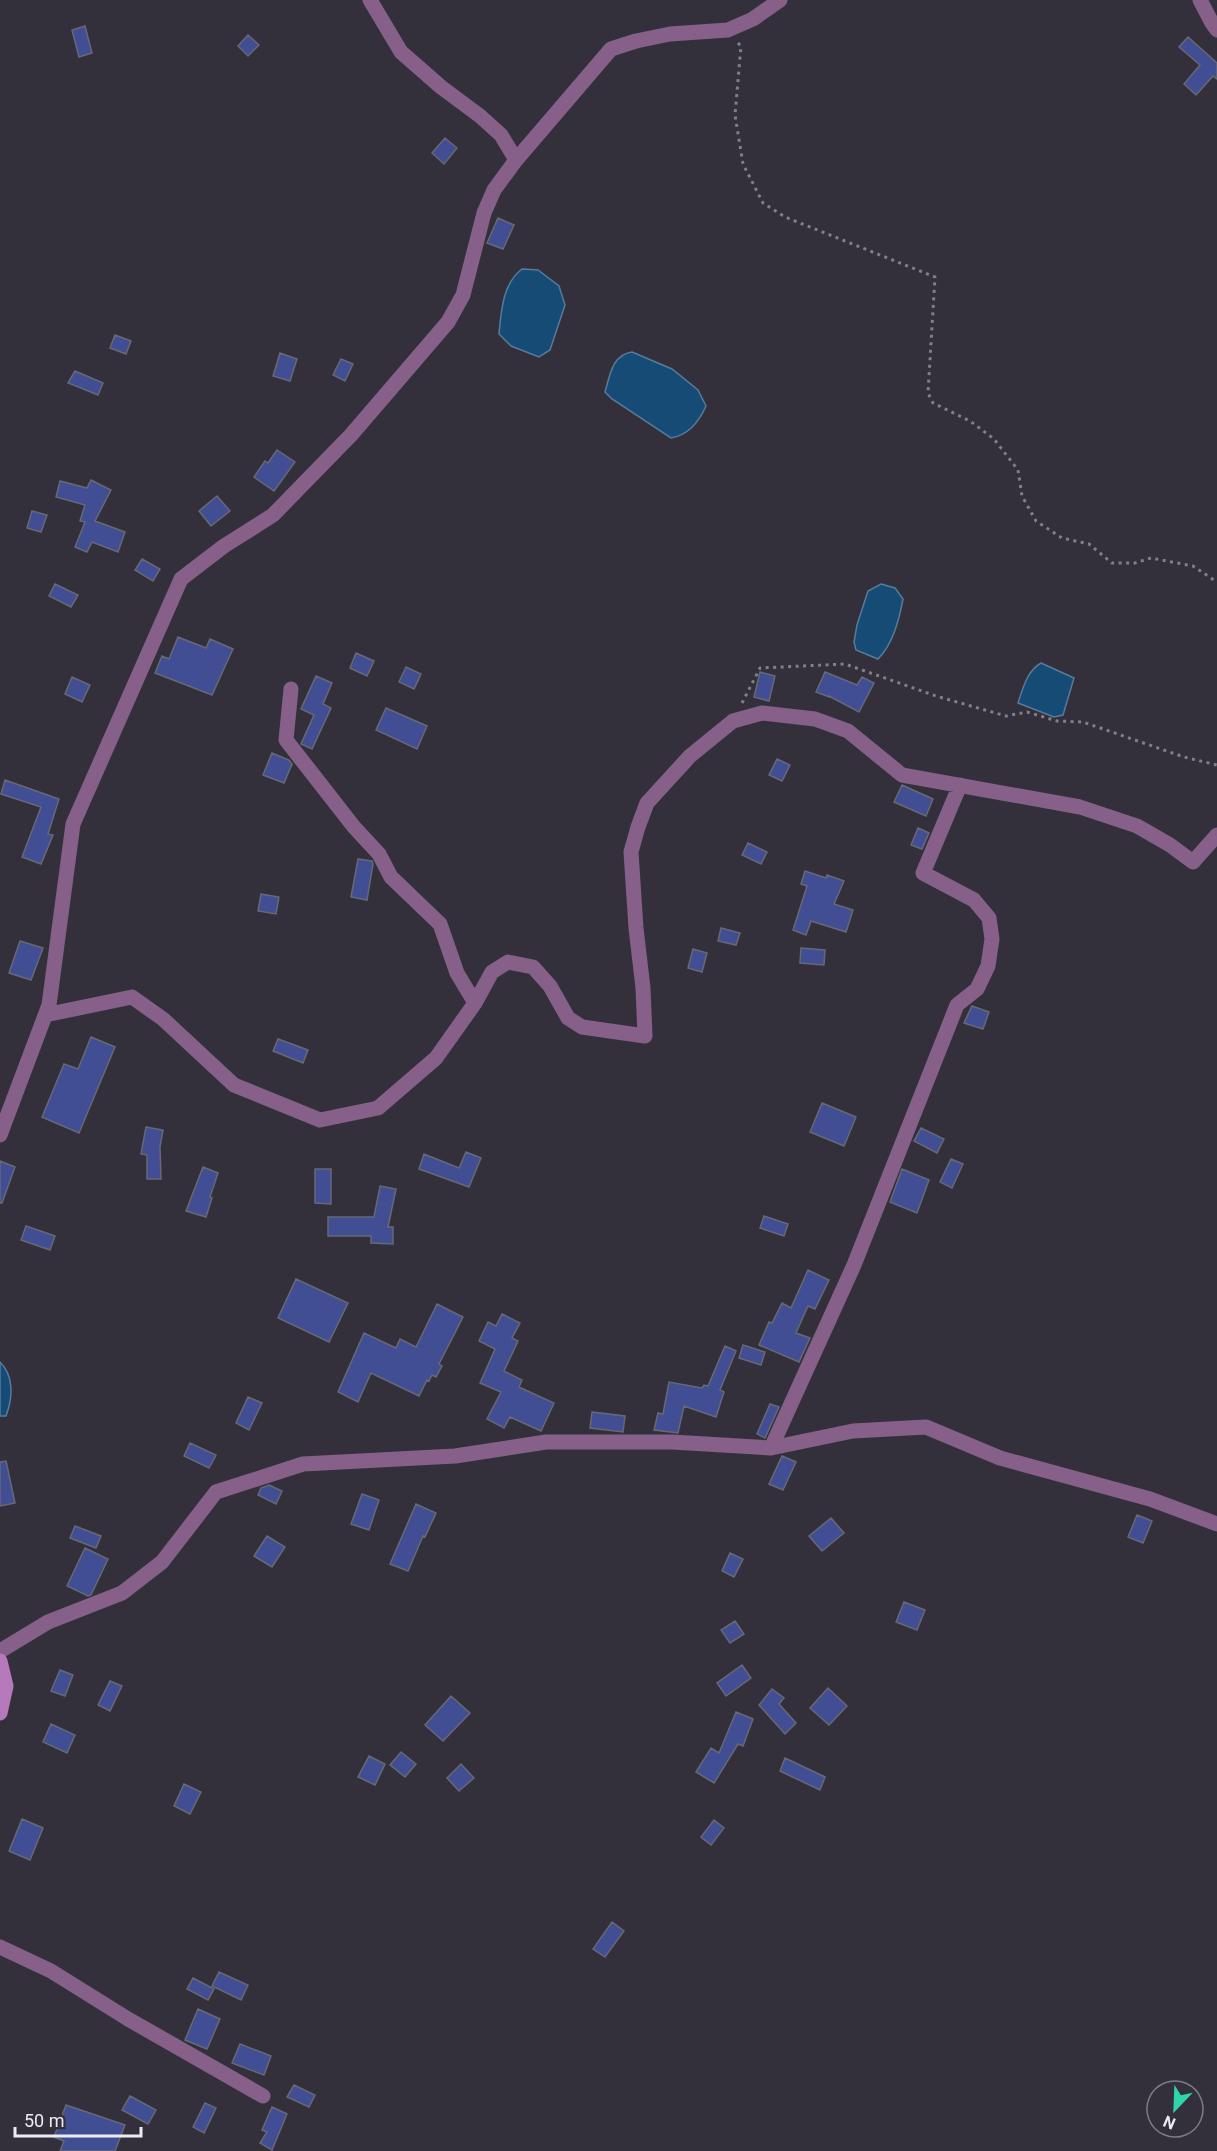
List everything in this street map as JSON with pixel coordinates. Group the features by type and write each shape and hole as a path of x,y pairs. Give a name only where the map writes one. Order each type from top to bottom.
{"main road":[{"path":"0,1661 6,1686 0,1713"}],"street":[{"path":"370,0 401,52 501,135 516,160"},
{"path":"0,1135 49,1005 73,824 181,579 224,546 273,515 351,435 448,322 464,295 484,213 494,189 611,49 670,34 728,30 753,19 780,0"},
{"path":"1200,0 1217,30"},
{"path":"291,689 286,740 354,827 379,854 391,877 440,924 458,973 476,1003"},
{"path":"45,1015 132,997 163,1019 234,1085 320,1120 378,1108 436,1058 476,1003 492,972 508,962 533,967 550,986 568,1018 582,1027 645,1036 631,852 647,803 690,756 733,721 762,713 815,719 848,731 902,775 1080,807 1137,826 1193,861 1217,835"},
{"path":"771,1448 854,1264 957,1005 977,989 988,966 992,939 989,918 974,900 923,873 960,785"},
{"path":"0,1651 48,1622 122,1593 162,1562 216,1492 303,1464 455,1456 546,1442 672,1442 771,1448 853,1431 926,1427 1000,1458 1150,1498 1217,1524"},
{"path":"0,1947 51,1971 128,2019 263,2096"}],"path":[{"path":"728,30 741,46 735,115 743,164 763,203 785,217 935,278 928,393 933,403 970,422 994,438 1018,470 1022,496 1036,521 1062,538 1089,544 1112,563 1135,563 1151,558 1193,566 1217,582"},
{"path":"733,721 760,668 845,664 936,696 1006,716 1027,712 1057,721 1083,722 1184,757 1217,765"}],"water":[{"path":"522,269 538,270 559,286 565,305 550,350 539,357 511,346 499,334 502,307 507,290"},
{"path":"632,352 672,369 698,390 706,406 697,422 688,431 671,438 605,392 616,361"},
{"path":"881,584 895,588 903,599 891,639 878,659 856,650 854,642 868,591"},
{"path":"1041,663 1074,678 1063,715 1054,717 1018,703 1029,675"},
{"path":"0,1362 8,1374 11,1387 6,1416 0,1416"}],"building":[{"path":"85,26 92,53 79,57 72,30"},
{"path":"248,35 259,45 248,56 238,46"},
{"path":"1188,37 1217,63 1217,79 1213,76 1196,95 1184,84 1200,65 1179,47"},
{"path":"445,138 457,148 444,164 432,153"},
{"path":"498,218 514,225 503,249 487,243"},
{"path":"115,335 131,341 126,354 110,348"},
{"path":"280,353 297,359 290,381 273,376"},
{"path":"341,359 353,364 345,381 333,375"},
{"path":"75,371 103,383 98,395 68,383"},
{"path":"277,450 295,462 274,491 254,477 265,461 268,463"},
{"path":"91,480 111,490 95,521 125,532 118,552 92,542 87,552 75,547 85,522 80,521 85,505 56,497 60,481 87,488"},
{"path":"217,496 230,511 211,526 199,511"},
{"path":"32,511 47,515 41,532 27,528"},
{"path":"142,559 160,569 153,581 135,570"},
{"path":"55,584 78,595 71,607 49,596"},
{"path":"178,637 206,648 210,639 233,649 212,695 155,673 162,656 169,659"},
{"path":"356,653 374,661 367,676 350,668"},
{"path":"406,667 421,674 414,689 399,682"},
{"path":"760,672 775,676 769,701 754,697"},
{"path":"825,672 857,685 862,677 874,683 859,712 829,696 816,692"},
{"path":"316,676 332,683 323,704 331,708 312,749 301,744 314,715 301,709"},
{"path":"72,677 90,685 82,702 65,694"},
{"path":"386,708 427,726 417,749 376,730"},
{"path":"272,753 289,760 292,764 284,783 263,775"},
{"path":"777,759 790,765 782,781 769,775"},
{"path":"5,780 59,799 48,834 53,835 41,864 22,857 41,807 1,794"},
{"path":"902,785 933,799 926,816 894,802"},
{"path":"918,828 929,833 922,849 911,845"},
{"path":"748,843 767,852 761,864 742,855"},
{"path":"358,859 372,861 373,864 367,900 351,897"},
{"path":"805,871 844,881 834,904 853,910 846,932 811,921 806,935 793,930 807,886 801,884"},
{"path":"261,894 279,897 276,914 258,911"},
{"path":"721,928 740,933 736,945 718,941"},
{"path":"20,941 43,948 31,980 9,973"},
{"path":"801,948 825,950 824,965 800,963"},
{"path":"693,949 707,953 702,972 688,968"},
{"path":"972,1006 989,1012 983,1029 964,1023"},
{"path":"91,1037 115,1047 79,1133 42,1117 64,1064 78,1069"},
{"path":"278,1039 308,1050 303,1063 273,1051"},
{"path":"822,1103 856,1117 844,1146 810,1132"},
{"path":"146,1127 163,1130 160,1147 161,1179 147,1179 147,1155 141,1154"},
{"path":"921,1128 944,1139 937,1153 914,1141"},
{"path":"466,1152 481,1158 469,1187 419,1169 424,1154 459,1168"},
{"path":"951,1159 963,1164 952,1188 940,1182"},
{"path":"0,1161 15,1167 2,1203 0,1203"},
{"path":"203,1167 218,1173 206,1217 186,1211"},
{"path":"315,1169 331,1169 331,1204 315,1203"},
{"path":"902,1169 929,1180 917,1213 890,1202"},
{"path":"380,1186 396,1189 388,1227 393,1227 393,1244 371,1243 371,1236 328,1236 328,1217 374,1217"},
{"path":"764,1216 788,1224 784,1236 760,1228"},
{"path":"26,1226 55,1236 50,1250 21,1240"},
{"path":"808,1270 829,1280 815,1309 808,1306 796,1333 810,1338 799,1362 759,1345 769,1322 772,1323 782,1303 791,1308"},
{"path":"296,1279 348,1303 329,1342 278,1318"},
{"path":"437,1304 463,1317 439,1364 442,1366 436,1377 432,1375 429,1381 427,1380 419,1396 371,1373 358,1402 338,1392 364,1333 396,1348 400,1339 416,1347"},
{"path":"502,1314 520,1323 512,1338 518,1341 504,1371 522,1380 519,1387 554,1403 541,1431 510,1417 504,1428 487,1419 501,1392 480,1383 495,1349 479,1341 488,1322 496,1326"},
{"path":"743,1345 765,1352 761,1365 739,1358"},
{"path":"725,1346 736,1351 720,1390 724,1392 716,1417 684,1406 678,1433 654,1430 658,1413 663,1414 669,1382 702,1388 704,1385 708,1386"},
{"path":"248,1397 262,1403 249,1430 236,1423"},
{"path":"770,1404 779,1407 765,1438 757,1434"},
{"path":"592,1412 625,1416 623,1432 590,1428"},
{"path":"190,1443 216,1455 209,1468 184,1456"},
{"path":"782,1456 796,1462 783,1490 769,1484"},
{"path":"6,1461 15,1503 0,1506 0,1462"},
{"path":"269,1485 282,1491 276,1504 258,1495 261,1488"},
{"path":"362,1494 379,1500 369,1530 351,1524"},
{"path":"416,1504 436,1513 408,1571 390,1564"},
{"path":"1137,1515 1152,1521 1143,1543 1128,1537"},
{"path":"831,1518 844,1533 822,1551 809,1536"},
{"path":"75,1526 101,1536 96,1548 70,1538"},
{"path":"267,1536 285,1547 272,1567 254,1556"},
{"path":"85,1548 108,1559 91,1595 88,1596 67,1586"},
{"path":"730,1553 743,1559 734,1577 722,1571"},
{"path":"904,1602 925,1610 917,1630 896,1622"},
{"path":"735,1621 744,1634 730,1643 721,1630"},
{"path":"742,1665 751,1678 726,1696 717,1683"},
{"path":"60,1670 73,1675 65,1696 51,1691"},
{"path":"110,1681 122,1686 110,1711 98,1705"},
{"path":"828,1688 847,1706 829,1725 810,1708"},
{"path":"772,1689 784,1698 779,1704 796,1723 785,1734 759,1705"},
{"path":"451,1696 470,1713 443,1741 425,1725"},
{"path":"736,1712 753,1719 743,1746 738,1744 714,1783 696,1772 711,1748 719,1753"},
{"path":"51,1724 75,1735 67,1753 43,1742"},
{"path":"401,1752 416,1764 405,1777 390,1765"},
{"path":"369,1756 385,1764 375,1785 358,1777"},
{"path":"785,1758 825,1777 820,1790 780,1771"},
{"path":"461,1764 474,1778 459,1791 447,1778"},
{"path":"184,1784 201,1792 190,1814 174,1806"},
{"path":"22,1819 43,1828 30,1860 9,1851"},
{"path":"714,1820 724,1828 711,1845 701,1837"},
{"path":"612,1922 624,1931 605,1957 593,1949"},
{"path":"219,1972 248,1985 241,2000 212,1986"},
{"path":"193,1978 214,1989 208,2000 187,1989"},
{"path":"198,2009 220,2019 207,2049 185,2040"},
{"path":"240,2044 271,2056 264,2075 232,2063"},
{"path":"294,2085 315,2095 309,2107 287,2097"},
{"path":"130,2096 156,2110 148,2124 122,2110"},
{"path":"205,2103 216,2108 204,2133 193,2127"},
{"path":"66,2105 125,2125 115,2151 60,2151 64,2141 54,2137"},
{"path":"272,2107 287,2114 272,2150 260,2143 267,2132 262,2130"}]}
